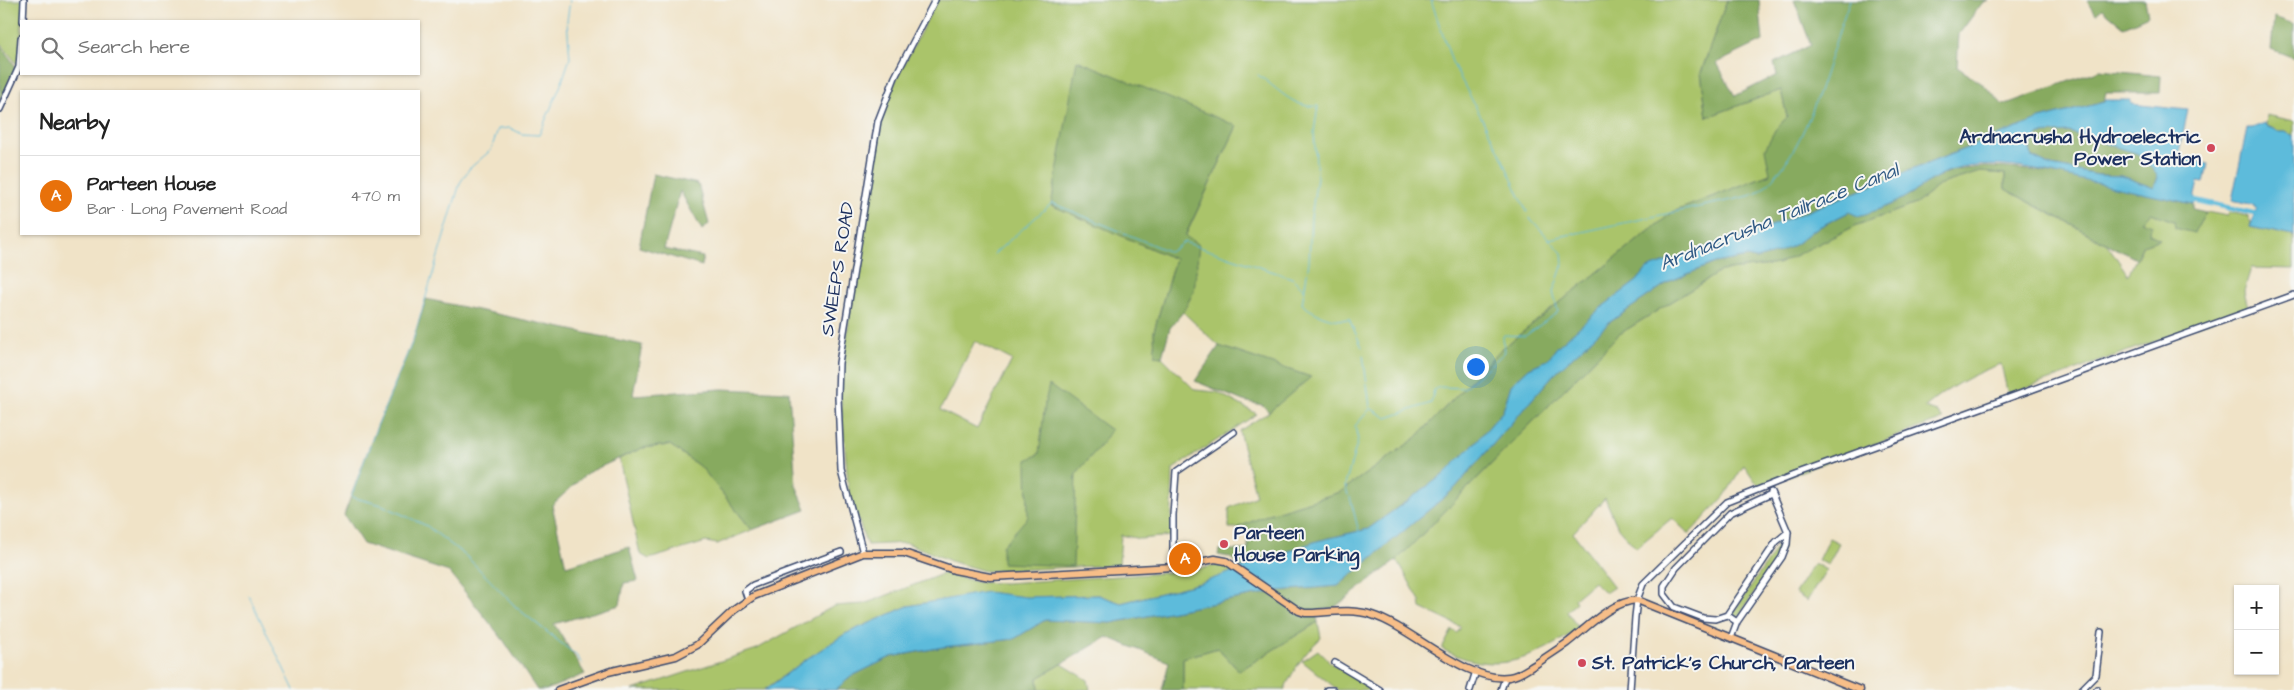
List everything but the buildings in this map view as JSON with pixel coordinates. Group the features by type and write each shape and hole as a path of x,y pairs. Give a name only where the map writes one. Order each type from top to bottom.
{"main road":[{"path":"558,690 608,672 676,656 697,645 734,610 748,600 782,583 863,553 904,553 963,573 990,578 1173,567 1215,559 1226,561 1292,608 1305,613 1352,611 1372,615 1387,621 1434,650 1476,671 1507,678 1520,674 1548,656 1626,600 1637,600 1860,690"}],"street":[{"path":"23,20 24,0"},
{"name":"SWEEPS ROAD","path":"863,553 840,471 839,363 878,121 895,77 934,0"},
{"path":"0,109 19,67 20,52"},
{"path":"1630,690 1637,600 1643,584 1728,502 2294,295"},
{"path":"1173,567 1173,515 1176,472 1234,432"},
{"path":"1731,638 1737,622 1782,557 1787,544 1788,532 1768,486"},
{"path":"1771,494 1730,513 1676,568 1664,586 1664,594 1674,607 1703,618 1715,619 1727,615 1776,542 1788,532"},
{"path":"748,600 745,591 753,585 841,552"},
{"path":"1727,615 1737,622"},
{"path":"2081,690 2096,675 2101,632"},
{"path":"1336,663 1380,690"},
{"path":"1470,690 1476,671"},
{"path":"1501,690 1507,678"},
{"path":"1327,690 1333,690"}],"green space":[{"path":"0,0 24,0 23,20 20,20 19,67 0,42"},
{"path":"937,0 1727,0 1701,72 1707,117 1781,90 1787,117 1775,130 1770,174 1673,212 1499,351 1416,438 1340,492 1269,514 1237,528 1229,528 1229,508 1256,496 1239,431 1269,412 1310,377 1219,346 1183,312 1194,291 1185,237 1237,126 1051,205 1175,259 1154,331 1155,356 1162,357 1195,390 1217,392 1257,414 1173,469 1171,536 1140,539 1121,535 1119,565 985,571 953,562 907,543 867,545 849,494 840,392 853,287 883,115 892,88","holes":["975,341 1012,360 977,429 940,410"]},
{"path":"1727,0 1759,0 1763,41 1717,63 1735,96 1777,75 1774,63 1811,45 1794,0 1989,0 1983,2 1959,34 1957,67 1984,85 2003,105 2100,70 2161,76 2160,93 2106,93 2104,102 2040,119 1755,232 1647,269 1637,281 1602,307 1557,347 1547,360 1529,368 1511,385 1503,411 1443,475 1368,529 1317,541 1243,568 1229,557 1218,555 1219,550 1248,550 1248,534 1237,528 1269,514 1340,492 1416,438 1499,351 1673,212 1770,174 1765,149 1775,130 1787,117 1781,90 1707,117 1701,73"},
{"path":"2087,0 2145,0 2148,16 2124,27 2102,9 2096,14"},
{"path":"2274,17 2294,24 2294,58 2271,49"},
{"path":"0,44 16,67 0,102"},
{"path":"1077,60 1237,126 1185,236 1199,245 1194,291 1183,312 1170,328 1162,357 1155,356 1154,331 1175,259 1051,205"},
{"path":"2267,115 2294,121 2294,137 2286,131 2277,131 2266,126"},
{"path":"2069,132 2136,153 2153,169 2158,177 2154,188 2122,176 2098,175 2051,166 2032,157 2029,147 2039,134"},
{"path":"1985,167 2011,168 2064,175 2193,204 2193,209 2206,212 2194,233 2175,228 2174,221 2151,213 2141,221 2152,225 2149,234 2160,239 2143,245 2136,259 2005,189 2005,174 1980,172 1941,184 1916,204 1857,225 1778,264 1721,271 1618,335 1397,560 1335,607 1316,612 1318,622 1239,671 1218,648 1183,658 1183,690 1162,690 1169,662 1107,637 1038,678 1039,690 835,690 852,676 891,657 943,647 1014,639 1045,620 1111,623 1277,591 1338,586 1455,488 1554,374 1610,322 1670,281 1715,263 1747,257 1756,259 1796,244 1813,230 1849,212 1911,194 1932,179 1954,170"},
{"path":"1980,172 2005,174 2005,189 2107,244 2128,275 2143,245 2159,239 2149,234 2140,221 2151,213 2174,221 2194,233 2206,212 2228,216 2229,212 2247,216 2251,222 2250,227 2294,236 2294,269 2251,268 2244,291 2248,307 2008,395 2001,364 1980,372 1942,394 1924,408 1937,412 1943,419 1759,487 1744,465 1724,497 1689,534 1672,518 1636,548 1618,528 1605,498 1573,533 1614,587 1605,593 1594,582 1574,599 1576,602 1567,612 1579,629 1545,649 1513,661 1497,663 1480,662 1442,649 1452,630 1457,633 1461,627 1421,608 1420,601 1397,560 1618,335 1721,271 1778,264 1857,225 1916,204 1941,184"},
{"path":"653,174 698,184 709,224 702,230 680,191 664,249 703,257 702,266 639,247"},
{"path":"426,299 642,345 633,395 722,389 789,392 796,485 806,510 752,530 702,468 670,445 642,448 587,473 552,505 566,566 629,547 638,581 624,583 620,605 554,624 585,674 546,690 537,690 504,641 449,572 363,544 344,515 375,431 413,340"},
{"path":"1219,346 1311,377 1269,412 1262,405 1243,401 1195,381"},
{"path":"1049,385 1111,430 1076,474 1073,566 1002,563 1002,546 1028,517 1027,460 1039,454"},
{"path":"670,445 702,468 752,530 717,544 706,542 649,559 640,554 619,459 642,448"},
{"path":"1829,538 1839,543 1828,565 1818,560"},
{"path":"1781,541 1783,548 1779,557 1737,618 1733,613"},
{"path":"1814,563 1826,570 1807,601 1795,593"},
{"path":"1225,564 1238,571 1201,583 1121,603 1098,595 932,602 908,606 845,634 764,690 633,690 757,649 834,606 864,604 945,573 977,582 1005,583 1182,572"},
{"path":"1318,622 1321,638 1309,649 1284,690 1183,690 1183,658 1218,648 1239,671"},
{"path":"1318,650 1332,664 1375,690 1338,690 1302,661"},
{"path":"1062,664 1088,680 1090,690 1039,690 1038,678"}],"water":[{"path":"2105,100 2131,100 2131,104 2188,110 2178,157 2208,164 2204,183 2198,182 2193,204 2027,168 1989,165 1971,166 1947,172 1904,198 1884,207 1858,216 1849,212 1813,230 1796,244 1778,253 1756,259 1747,257 1715,263 1670,281 1610,322 1554,374 1455,488 1338,586 1277,591 1111,623 1045,620 1014,639 943,647 891,657 852,676 835,690 765,690 808,658 845,634 908,606 987,592 1026,597 1098,595 1121,603 1201,583 1317,541 1368,529 1443,475 1503,411 1511,385 1529,368 1547,360 1557,347 1602,307 1637,281 1647,269 1755,232 2040,119 2104,102","holes":["2069,132 2136,153 2153,169 2158,177 2154,188 2122,176 2098,175 2051,166 2032,157 2029,147 2039,134"]},
{"path":"2265,123 2266,126 2278,131 2286,131 2294,137 2294,236 2250,227 2257,209 2254,205 2232,200 2247,128"}],"waterway":[{"path":"570,0 567,21 570,58 560,87 539,135 522,134 510,128 498,129 491,150 469,169 460,183 413,340 375,431 351,497 382,505 427,526 467,557 517,608 576,655 583,665"},
{"path":"1431,0 1452,62 1498,149 1527,212"},
{"path":"1549,239 1746,197 1761,190 1778,172 1793,151 1805,127 1816,101 1850,0"},
{"path":"1258,75 1293,101 1309,106 1318,106 1314,132 1317,177 1311,218 1309,262 1302,304 1324,316 1343,320 1349,319 1362,347"},
{"path":"2194,200 2261,215"},
{"path":"994,254 1052,203 1170,252 1184,242 1292,278 1305,290"},
{"path":"1370,408 1387,418 1431,403 1434,390 1439,387 1464,388 1504,353 1502,339 1504,335 1525,336 1558,312 1553,292 1563,264 1562,253 1530,218"},
{"path":"1363,355 1370,407"},
{"path":"1348,495 1345,485 1358,440 1355,426 1370,409"},
{"path":"1350,497 1359,532"},
{"path":"249,596 294,690"}],"place":[{"name":"Ardnacrusha Hydroelectric Power Station","path":"2211,148"},
{"name":"Parteen House Parking","path":"1224,544"},
{"name":"Parteen House","path":"1185,559"},
{"name":"St. Patrick's Church, Parteen","path":"1582,663"}],"water label":[{"name":"Ardnacrusha Tailrace Canal","path":"1779,217"}]}
